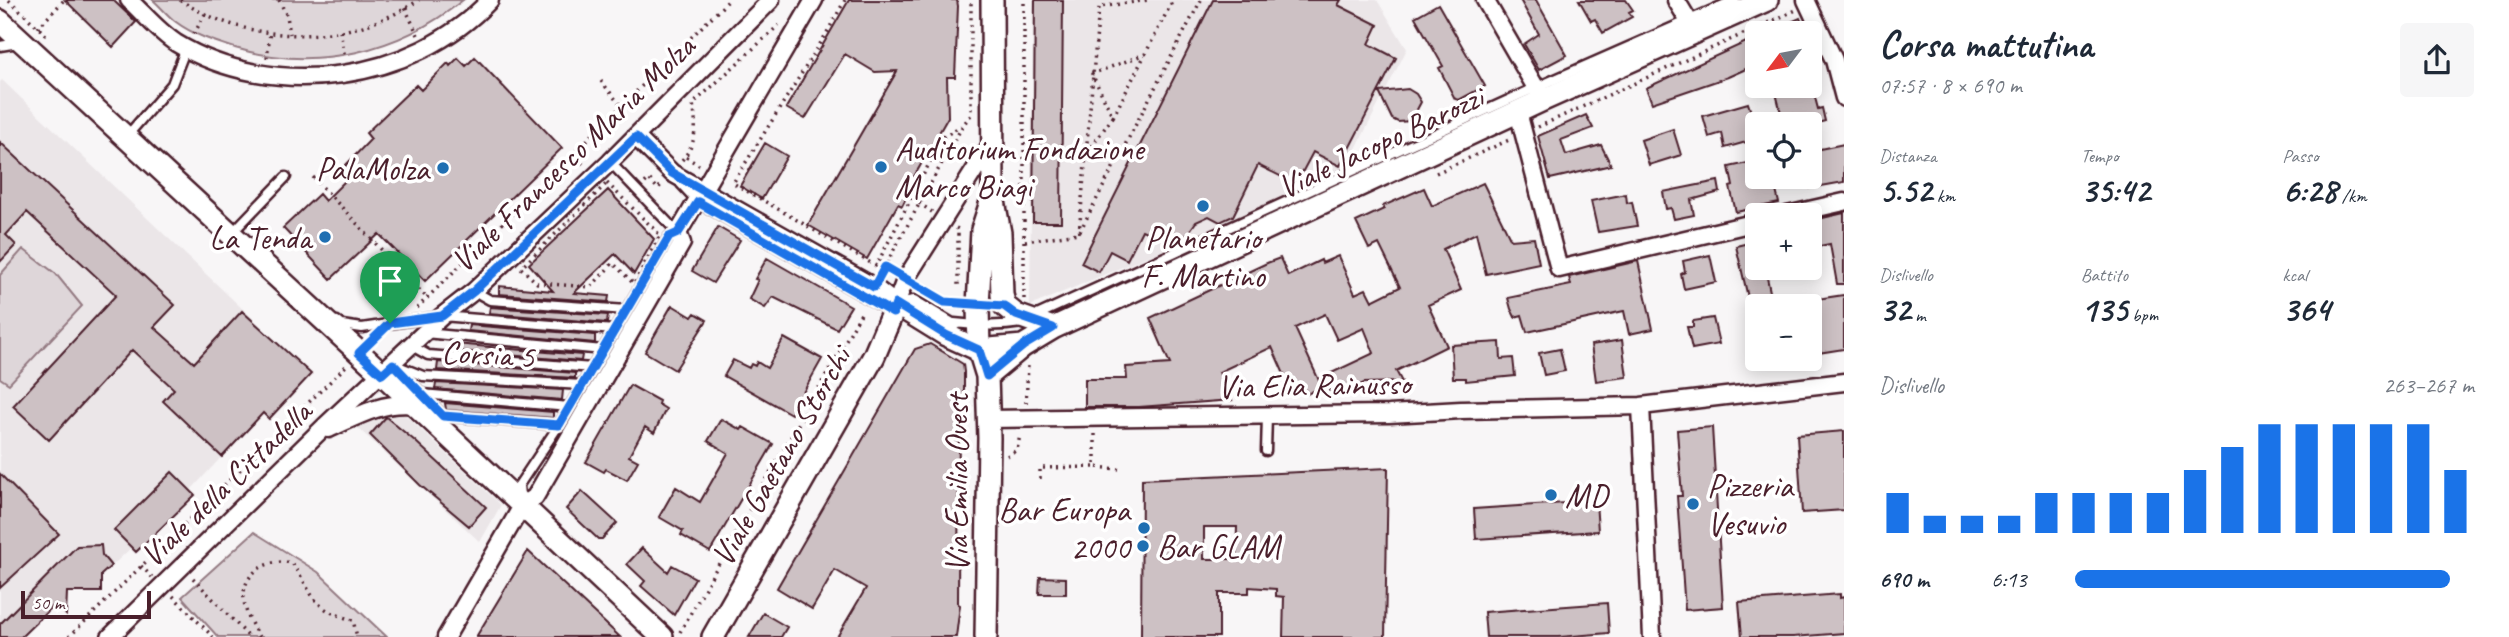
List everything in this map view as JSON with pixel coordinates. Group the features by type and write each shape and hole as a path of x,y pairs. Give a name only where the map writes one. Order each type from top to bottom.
{"street":[{"path":"129,0 163,33 186,48 228,65 266,74 303,77 348,74 378,67 425,48 467,21 490,0"},
{"name":"Viale Francesco Maria Molza","path":"388,369 636,137 771,0"},
{"path":"446,637 522,506 535,496 682,243 678,233 814,0"},
{"name":"Via Emilia Ovest","path":"992,0 993,196 1000,233 1004,306 1016,315 1053,328"},
{"path":"1485,0 1539,94"},
{"path":"1676,0 1692,27"},
{"name":"Viale Jacopo Barozzi","path":"1023,346 1053,328 1518,112 1539,94 1692,27 1767,0"},
{"path":"1806,0 1834,60 1844,98"},
{"path":"0,21 30,35 128,134 359,353 388,369 522,506 662,637"},
{"path":"1518,112 1559,269 1745,225"},
{"path":"636,137 672,173 701,196 894,308 979,350 1023,346"},
{"path":"894,308 905,280 993,141"},
{"name":"Via Emilia Ovest","path":"986,637 989,419 987,376 971,312 982,230 993,196"},
{"path":"1822,207 1844,202"},
{"name":"Viale Gaetano Storchi","path":"713,637 874,356 894,308"},
{"name":"Via Emilia Ovest","path":"987,376 1023,346"},
{"name":"Viale della Cittadella","path":"110,637 314,436 388,369"},
{"name":"Via Elia Rainusso","path":"989,419 1389,414 1640,406 1844,382"},
{"path":"314,436 371,410 418,399"},
{"path":"1640,406 1652,637"}],"lane":[{"path":"1692,27 1735,0"},
{"path":"0,8 128,134 172,84 186,48"},
{"path":"0,46 30,35"},
{"path":"954,323 971,312 1001,326 1029,319 1539,94"},
{"path":"522,506 519,485 559,425 669,237 678,233 610,162"},
{"path":"286,177 233,231 342,325 362,328 442,316 614,330"},
{"path":"474,291 490,300 626,310"},
{"path":"894,308 914,300 954,323 979,350"},
{"path":"425,333 603,350"},
{"path":"412,346 428,355 592,368"},
{"name":"Corsia 5","path":"388,369 423,376 582,385"},
{"path":"418,399 443,416 559,425"},
{"path":"418,399 569,407"},
{"path":"1266,451 1267,416"}],"path":[{"path":"9,0 30,35"},
{"path":"30,35 64,0"},
{"path":"180,0 230,24 270,33 290,34 340,31 369,24 419,0"},
{"path":"279,0 287,16 290,34"},
{"path":"390,323 416,309 729,0"},
{"path":"845,0 733,183 876,266 943,137 963,125"},
{"path":"677,637 963,125 971,116 971,0"},
{"path":"1079,233 1099,7 1149,0"},
{"path":"1086,153 1113,117 1173,0"},
{"path":"1079,233 1200,0"},
{"path":"405,8 425,48"},
{"path":"186,48 205,14"},
{"path":"685,157 695,136 693,104 785,17"},
{"path":"340,31 348,74"},
{"path":"266,74 270,33"},
{"path":"30,35 48,37"},
{"path":"1092,74 1145,54"},
{"path":"1092,74 1113,117"},
{"path":"601,81 621,106"},
{"path":"313,177 427,298"},
{"path":"607,183 660,235 634,284 613,263 600,277 591,287 537,283 522,268 607,183"},
{"path":"919,203 958,229 971,312"},
{"path":"1025,241 1079,233"},
{"path":"596,273 600,277"},
{"path":"935,297 971,312"},
{"path":"954,323 971,312"},
{"path":"69,637 359,353"},
{"path":"1083,433 1095,433 1095,467"},
{"path":"1040,479 1040,468 1119,469"},
{"path":"259,637 250,622 244,602 244,588 250,575 260,567 281,561 292,563 316,603 327,611 354,620 357,637"},
{"path":"141,566 161,587 182,603 213,637"},
{"path":"182,567 249,637"}],"shaded area":[{"path":"153,0 463,0 412,33 384,44 325,57 295,58 265,55 205,38 176,22"},
{"path":"1033,0 1377,0 1407,49 1345,170 1298,193 1030,306"},
{"path":"2,80 311,374 269,419 262,413 191,490 171,472 114,529 132,547 102,575 101,592 68,592 66,615 55,604 0,637 0,82"},
{"path":"23,249 56,274 82,306 9,384 0,378 0,275"},
{"path":"400,410 501,505 480,542 358,428 369,418"},
{"path":"254,532 318,572 387,637 218,637 182,597"}],"building":[{"path":"65,0 113,0 136,22 113,47"},
{"path":"849,0 957,0 958,6 955,77 947,77 948,117 907,189 910,190 902,206 898,204 867,259 808,225 897,71 875,72 845,54 805,119 786,108"},
{"path":"1035,0 1063,0 1061,222 1033,222"},
{"path":"1213,0 1341,0 1338,5 1378,25 1369,44 1396,58 1340,166 1313,152 1296,184 1258,165 1233,216 1220,222 1209,216 1196,222 1186,236 1175,240 1163,239 1142,230 1127,260 1110,251 1099,272 1081,263"},
{"path":"1520,0 1536,0 1567,55 1539,70 1524,44 1539,34"},
{"path":"1579,0 1626,0 1633,10 1629,12 1632,17 1603,33 1595,19 1591,21"},
{"path":"1438,4 1485,86 1459,100 1455,99 1439,68 1443,66 1415,17"},
{"path":"1745,43 1745,69 1652,103 1646,88"},
{"name":"PalaMolza","path":"475,57 562,148 425,281 379,234 331,279 283,228 319,194 325,201 352,174 344,167 371,139 366,133 416,85 421,90 448,63 450,66 458,58 466,66"},
{"path":"1408,89 1416,94 1421,102 1411,121 1398,122 1392,119 1379,92"},
{"path":"1777,98 1815,98 1818,109 1822,108 1825,121 1822,122 1822,112 1781,112"},
{"path":"1748,103 1751,112 1745,112 1745,142 1725,148 1722,133 1709,137 1703,116"},
{"path":"1586,115 1593,128 1561,140 1566,155 1601,145 1611,165 1550,179 1538,136"},
{"path":"1673,129 1681,155 1649,165 1641,140"},
{"path":"0,142 175,305 154,327 194,363 242,311 311,374 269,419 263,413 222,457 163,401 174,389 132,350 49,440 13,406 116,295 27,212 6,235 16,245 0,262"},
{"path":"765,143 787,156 762,199 740,186"},
{"path":"1844,144 1844,182 1822,186 1822,149"},
{"path":"1745,164 1745,189 1776,189 1779,203 1745,203 1745,210 1736,212 1729,167"},
{"path":"1718,181 1720,192 1691,200 1694,215 1674,219 1671,208 1666,209 1663,192"},
{"path":"1483,183 1511,240 1534,238 1539,263 1486,274 1476,233 1443,249 1461,290 1428,305 1447,346 1396,371 1402,382 1364,383 1349,390 1330,392 1323,377 1374,353 1364,328 1337,340 1325,314 1295,328 1322,387 1307,394 1303,385 1291,390 1272,347 1219,372 1232,400 1139,407 1085,407 1085,379 1127,379 1126,367 1170,364 1150,318 1280,258 1288,276 1321,260 1322,263 1338,256 1355,294 1366,289 1372,301 1400,287 1379,244 1369,249 1356,222 1384,209 1383,206 1424,188 1432,206"},
{"path":"608,190 654,239 634,274 615,254 574,293 609,296 608,302 499,294 499,286 553,291 529,264"},
{"path":"1626,194 1627,203 1632,202 1637,226 1598,232 1591,201"},
{"path":"1844,213 1844,284 1837,284 1830,244 1822,246 1822,218"},
{"path":"718,227 740,240 713,283 692,271"},
{"path":"1745,244 1745,280 1768,280 1770,294 1747,294 1736,246"},
{"path":"1710,255 1716,282 1684,289 1681,274 1685,272 1683,261"},
{"path":"767,258 851,306 837,329 773,297 765,308 749,299 758,280 755,279"},
{"path":"1638,261 1653,329 1629,334 1624,311 1527,332 1522,315 1515,317 1511,309 1508,298 1571,285 1569,277"},
{"path":"1844,295 1844,349 1822,352 1822,298"},
{"path":"672,305 692,317 695,313 707,320 675,370 645,352"},
{"path":"490,307 608,315 607,323 489,313"},
{"path":"1713,318 1719,344 1692,349 1687,327 1693,327 1693,321"},
{"path":"469,325 595,335 595,343 468,331"},
{"path":"784,338 822,359 791,414 724,376 733,360 749,368 757,362 767,368"},
{"path":"1622,340 1627,377 1596,381 1591,345"},
{"path":"1500,342 1501,359 1513,358 1515,376 1466,381 1466,378 1453,378 1451,345"},
{"path":"455,344 582,355 581,361 455,351"},
{"path":"930,344 963,364 964,372 964,404 959,403 960,605 956,637 837,637 866,588 835,570 812,609 777,588 915,349"},
{"path":"1560,349 1565,371 1544,375 1539,353"},
{"path":"438,362 575,373 575,378 437,370"},
{"path":"436,383 563,390 562,400 435,389"},
{"path":"630,385 659,401 658,404 666,409 654,433 645,427 629,456 638,461 627,480 586,462"},
{"path":"445,403 553,412 553,418 446,410"},
{"path":"386,417 486,507 469,526 420,485 370,435"},
{"path":"721,419 741,430 743,427 773,444 710,552 681,535 683,531 659,517 676,487 700,502 728,453 708,441"},
{"path":"1712,427 1723,607 1685,610 1677,496 1682,496 1677,430"},
{"path":"1844,431 1844,510 1802,513 1797,435"},
{"path":"1388,468 1385,637 1283,637 1284,597 1276,596 1276,589 1249,587 1249,593 1219,593 1219,637 1141,637 1142,479","holes":["1204,527 1237,527 1236,559 1204,559"]},
{"path":"172,472 195,495 136,552 114,530"},
{"path":"0,474 59,534 0,588"},
{"path":"582,491 617,523 602,539 598,539 566,509"},
{"path":"1596,501 1598,531 1476,539 1474,509"},
{"path":"101,545 102,555 111,566 101,575 101,592 67,592 66,615 55,604 21,637 0,637 0,624 77,546"},
{"path":"642,548 668,572 672,565 695,578 674,615 641,586 645,581 627,564"},
{"path":"528,551 591,610 620,637 476,637"},
{"path":"1040,577 1066,578 1066,594 1039,594"},
{"path":"1840,594 1840,598 1844,597 1844,633 1742,637 1739,602"},
{"path":"1607,603 1609,633 1559,637 1486,637 1484,612"},
{"path":"763,613 787,627 781,637 749,637"}],"place":[{"name":"Auditorium Fondazione Marco Biagi","path":"881,167"},
{"name":"PalaMolza","path":"443,168"},
{"name":"Planetario F. Martino","path":"1203,206"},
{"name":"La Tenda","path":"325,237"},
{"name":"MD","path":"1551,495"},
{"name":"Pizzeria Vesuvio","path":"1693,504"},
{"name":"Bar Europa 2000","path":"1144,528"},
{"name":"Bar GLAM","path":"1143,546"}],"route":[{"path":"636,137 672,173 874,287 885,267 945,302 1004,306 1016,315 1053,328 1023,346 987,376 979,350 946,335 896,304 893,313 698,202 678,233 669,237 559,425 443,416 393,364 382,374 359,353 390,323 442,316 474,291 636,137"}]}
